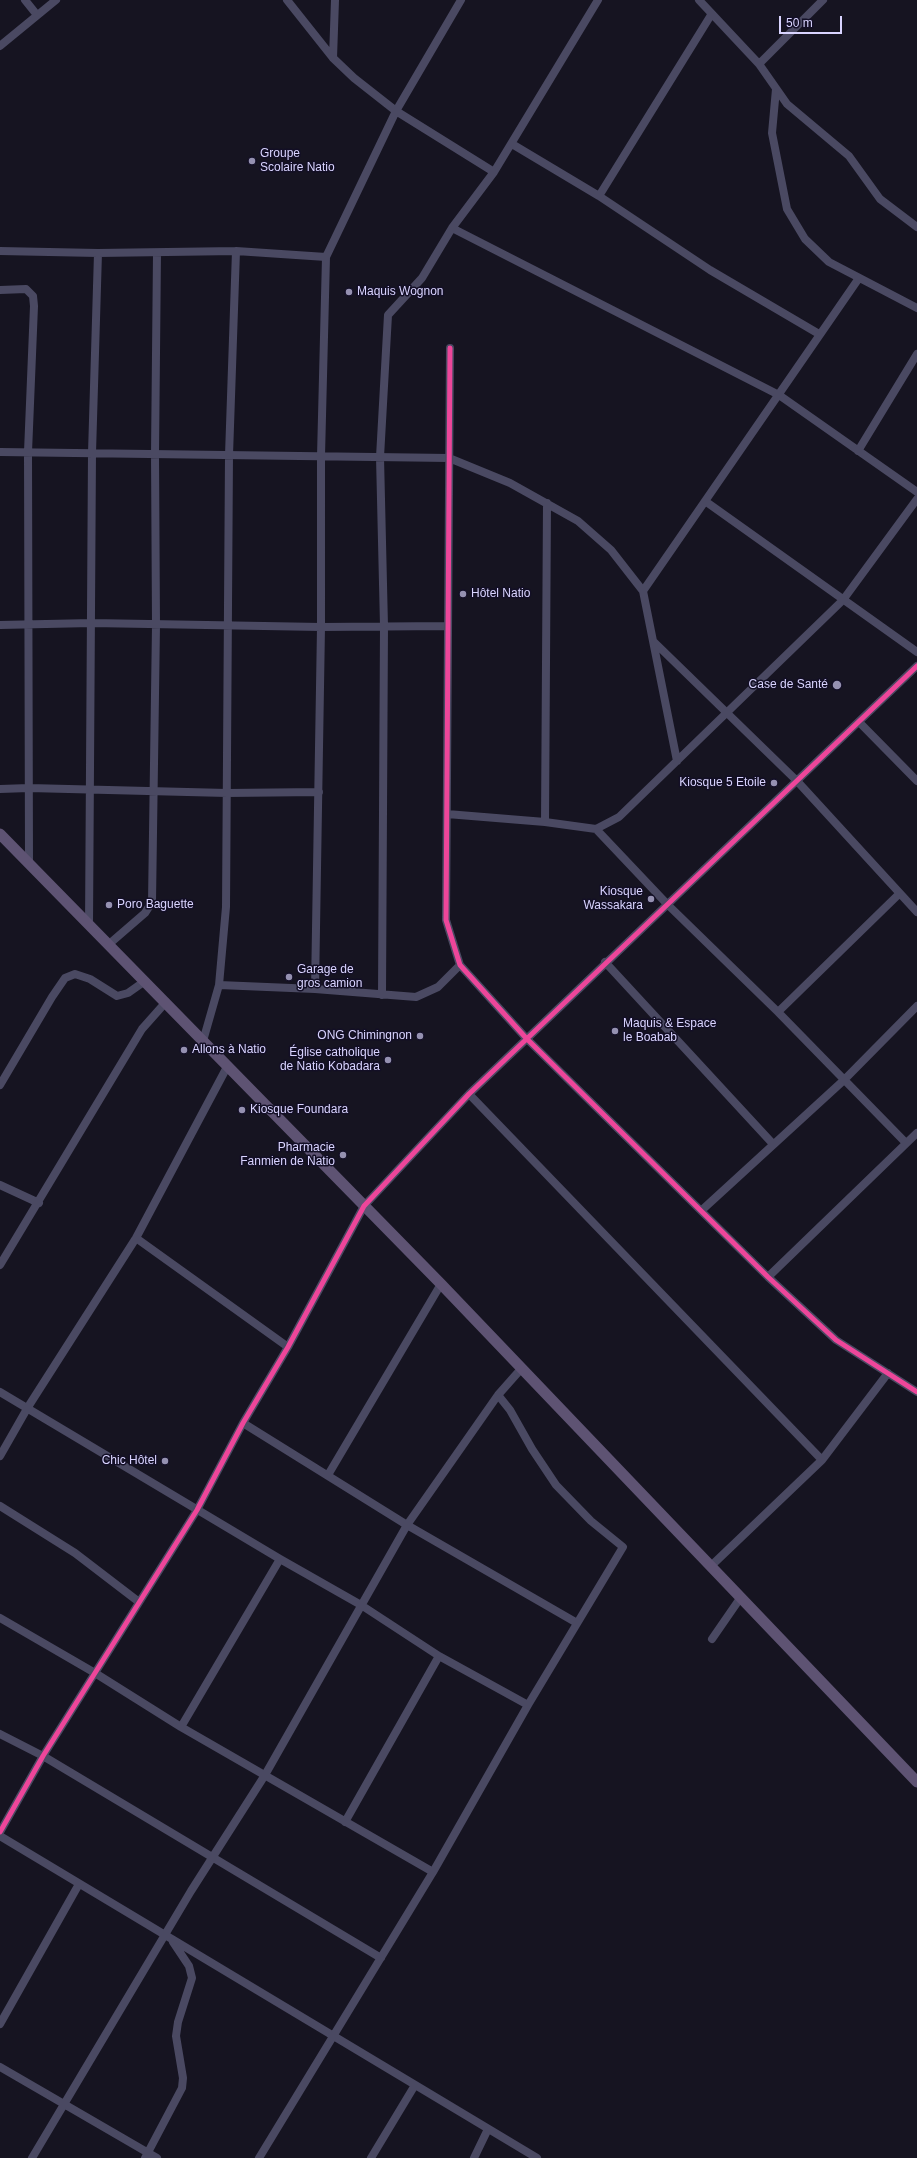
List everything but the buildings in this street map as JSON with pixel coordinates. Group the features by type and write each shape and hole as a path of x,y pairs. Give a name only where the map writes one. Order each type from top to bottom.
{"main road":[{"path":"0,834 29,861 108,945 166,1002 227,1067 440,1284 917,1782"}],"street":[{"path":"25,0 37,15"},
{"path":"0,46 56,0"},
{"path":"287,0 333,58 354,78 396,111 494,172"},
{"path":"333,58 335,0"},
{"path":"315,989 321,627 321,456 326,257 396,111 461,0"},
{"path":"382,995 384,626 380,457 388,315 422,278 452,228 494,172 598,0"},
{"path":"698,0 759,64 787,104 849,156 880,199 917,227"},
{"path":"759,64 823,0"},
{"path":"599,196 711,15"},
{"path":"776,89 772,133 787,209 805,239 829,262 917,308"},
{"path":"512,144 599,196 710,270 819,334"},
{"path":"452,228 779,395 917,492"},
{"path":"0,251 157,253 236,251 326,257"},
{"path":"204,1041 219,985 226,906 229,455 236,251"},
{"path":"89,925 92,453 98,253"},
{"path":"108,945 145,913 152,902 156,625 155,454 157,253"},
{"path":"643,591 859,278"},
{"path":"0,290 26,289 33,296 28,452 29,861"},
{"path":"450,348 446,920 460,965 526,1038 768,1276 836,1340 917,1392"},
{"path":"858,451 917,354"},
{"path":"0,452 449,458 510,483 578,521 611,550 643,591 677,761"},
{"path":"447,814 545,822 596,829 618,817 727,714 843,600 917,499"},
{"path":"705,502 917,652"},
{"path":"545,822 546,503"},
{"path":"0,625 92,623 156,625 229,624 321,627 448,626"},
{"path":"654,642 797,780 899,894 917,912"},
{"path":"0,1832 43,1756 197,1510 243,1423 288,1347 364,1206 469,1094 526,1038 917,666"},
{"path":"859,722 917,781"},
{"path":"0,790 29,788 90,791 153,790 227,793 319,792"},
{"path":"596,829 667,904 778,1012 906,1143"},
{"path":"778,1012 899,894"},
{"path":"605,962 773,1144"},
{"path":"219,985 315,989 416,997 438,987 460,965"},
{"path":"0,1085 52,997 66,978 75,974 90,979 117,996 128,993 145,981"},
{"path":"0,1265 39,1203 142,1029 166,1002"},
{"path":"702,1210 844,1080 917,1006"},
{"path":"0,1456 28,1407 136,1238 227,1067"},
{"path":"469,1094 822,1460"},
{"path":"768,1276 917,1133"},
{"path":"0,1185 39,1203"},
{"path":"136,1238 288,1347"},
{"path":"328,1475 440,1284"},
{"path":"32,2158 168,1937 211,1857 265,1776 407,1525 498,1395 521,1369"},
{"path":"711,1566 822,1460 888,1373"},
{"path":"0,1392 28,1407 280,1559 361,1605 440,1656 528,1705"},
{"path":"260,2158 433,1872 528,1705 623,1547 591,1521 556,1485 510,1410 498,1395"},
{"path":"243,1423 407,1525 577,1623"},
{"path":"0,1506 75,1553 139,1602"},
{"path":"181,1727 280,1559"},
{"path":"712,1639 741,1597"},
{"path":"0,1618 95,1672 181,1727 433,1872"},
{"path":"345,1822 440,1656"},
{"path":"0,1734 43,1756 381,1958"},
{"path":"0,1836 537,2158"},
{"path":"0,2024 79,1884"},
{"path":"147,2155 182,2088 184,2078 176,2036 178,2022 192,1978 189,1966 168,1937"},
{"path":"0,2067 147,2155 157,2158"},
{"path":"371,2158 415,2085"},
{"path":"474,2158 488,2129"}],"cycle path":[{"path":"450,348 446,920 460,965 526,1038 768,1277 836,1340 917,1392"},
{"path":"0,1832 43,1756 197,1510 243,1423 288,1347 364,1206 469,1094 917,666"}],"place":[{"name":"Groupe Scolaire Natio","path":"252,161"},
{"name":"Maquis Wognon","path":"349,292"},
{"name":"Hôtel Natio","path":"463,594"},
{"name":"Case de Santé","path":"837,685"},
{"name":"Kiosque 5 Etoile","path":"774,783"},
{"name":"Kiosque Wassakara","path":"651,899"},
{"name":"Poro Baguette","path":"109,905"},
{"name":"Garage de gros camion","path":"289,977"},
{"name":"Maquis & Espace le Boabab","path":"615,1031"},
{"name":"ONG Chimingnon","path":"420,1036"},
{"name":"Allons à Natio","path":"184,1050"},
{"name":"Église catholique de Natio Kobadara","path":"388,1060"},
{"name":"Kiosque Foundara","path":"242,1110"},
{"name":"Pharmacie Fanmien de Natio","path":"343,1155"},
{"name":"Chic Hôtel","path":"165,1461"}]}
